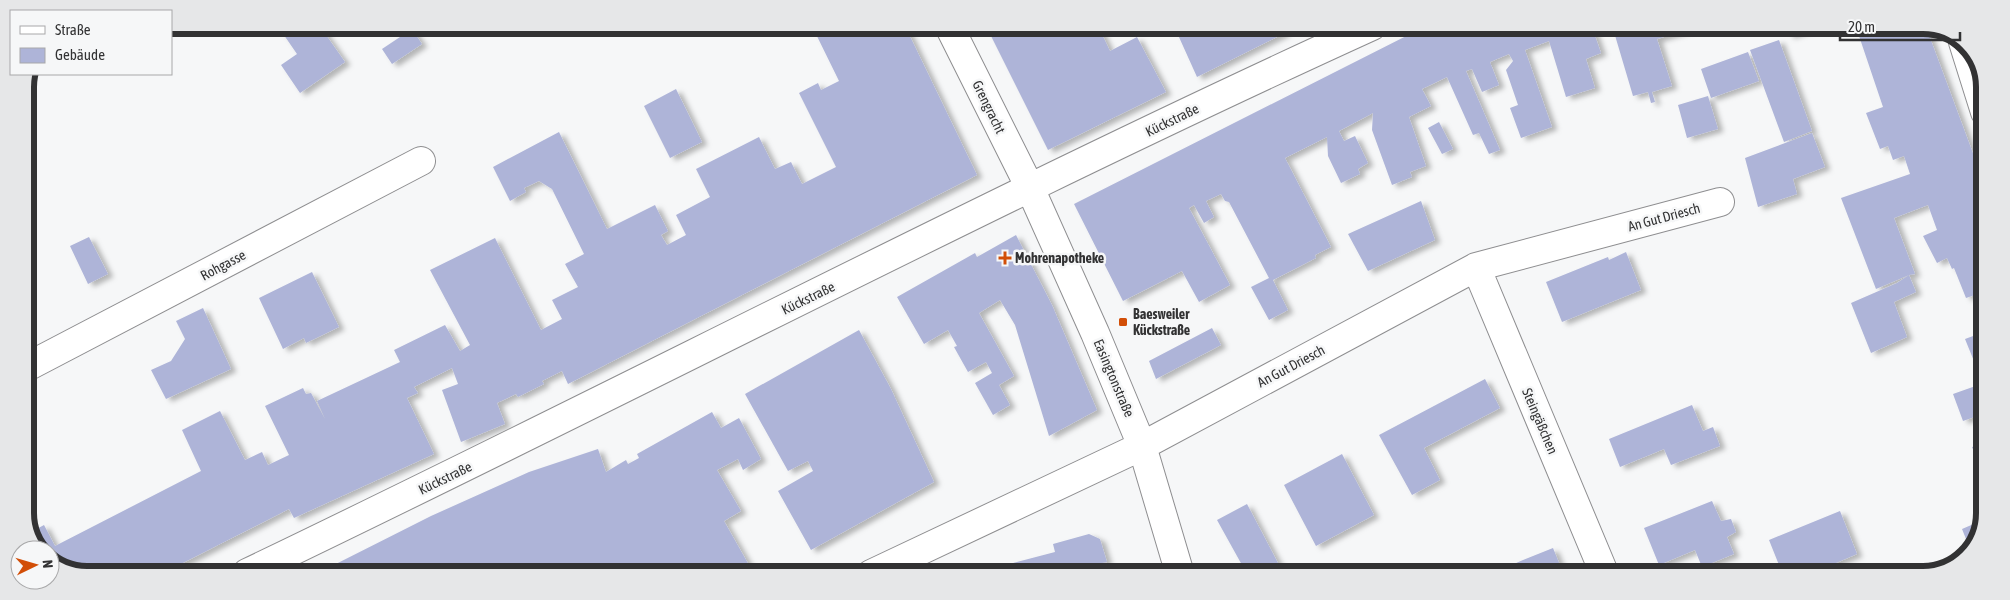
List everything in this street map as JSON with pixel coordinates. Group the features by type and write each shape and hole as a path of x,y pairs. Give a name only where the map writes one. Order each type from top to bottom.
{"street":[{"name":"Grengracht","path":"953,34 1030,188"},
{"name":"Kückstraße","path":"262,566 427,487 1030,188 1355,34"},
{"path":"1971,64 1975,79"},
{"name":"Rohgasse","path":"34,363 422,161"},
{"name":"Easingtonstraße","path":"1030,188 1142,446 1178,566"},
{"name":"An Gut Driesch","path":"889,566 1142,446 1476,267 1720,202"},
{"name":"Steingäßchen","path":"1476,267 1601,566"}],"building":[{"path":"283,34 325,34 345,62 300,93 281,65 297,54"},
{"path":"404,34 415,34 422,44 392,64 382,49"},
{"path":"816,34 909,34 977,175 568,384 562,371 542,381 544,384 518,397 516,394 497,403 505,424 461,442 442,390 458,384 452,368 414,387 418,393 407,398 434,454 294,518 289,509 177,566 80,566 60,559 60,543 201,471 182,430 220,411 245,460 262,452 268,465 289,455 265,406 303,388 306,394 311,393 325,419 317,401 400,362 394,350 445,325 460,351 470,345 430,270 495,238 541,330 562,319 552,300 578,287 565,264 584,254 552,189 539,181 524,188 526,192 510,201 493,167 559,132 607,229 655,205 668,231 661,235 667,245 686,235 676,215 710,197 696,169 759,137 775,169 791,162 802,184 836,167 799,93 818,83 821,90 839,81"},
{"path":"990,34 1102,34 1110,51 1137,37 1166,92 1048,150"},
{"path":"1178,34 1283,34 1197,77"},
{"path":"1410,34 1594,34 1601,53 1586,59 1595,88 1566,97 1549,41 1525,50 1552,127 1521,138 1510,108 1518,105 1506,70 1513,61 1509,54 1490,62 1499,85 1482,92 1472,69 1466,71 1500,150 1489,154 1479,133 1473,135 1447,77 1422,89 1431,106 1409,117 1426,166 1410,172 1412,177 1392,185 1372,130 1373,113 1339,131 1344,141 1355,136 1368,163 1358,169 1360,174 1341,183 1328,156 1327,137 1285,158 1331,247 1315,255 1316,258 1273,280 1288,310 1269,320 1251,287 1269,278 1229,202 1225,201 1221,194 1206,201 1214,217 1204,223 1194,205 1189,208 1230,285 1199,302 1182,271 1123,301 1074,204"},
{"path":"1615,34 1674,34 1657,39 1672,86 1652,92 1655,102 1651,103 1648,92 1633,96"},
{"path":"1858,34 1929,34 1976,161 1976,295 1966,298 1954,268 1952,269 1947,258 1937,263 1923,236 1937,230 1928,205 1894,218 1915,274 1876,289 1841,198 1910,174 1904,156 1893,160 1888,146 1880,149 1866,113 1883,107"},
{"path":"1779,40 1812,131 1784,142 1750,50"},
{"path":"1748,52 1759,81 1711,98 1701,69"},
{"path":"676,89 702,142 670,158 644,106"},
{"path":"1708,96 1718,129 1687,138 1678,105"},
{"path":"1439,122 1453,149 1442,154 1428,128"},
{"path":"1812,133 1825,167 1793,179 1797,194 1758,207 1745,158"},
{"path":"1421,201 1435,240 1368,271 1348,234"},
{"path":"1016,235 1052,305 1097,410 1049,436 1015,325 1000,300 979,313 1014,376 999,385 1010,405 993,415 975,383 992,373 986,362 968,372 954,347 957,346 948,330 924,344 897,297 975,253 977,257"},
{"path":"89,237 108,274 88,284 70,246"},
{"path":"1626,252 1641,290 1562,322 1546,282 1608,257 1609,260"},
{"path":"312,272 339,327 306,343 304,338 283,349 259,298"},
{"path":"1909,275 1916,292 1894,302 1907,337 1871,353 1851,303 1897,283"},
{"path":"203,308 231,369 166,399 151,370 171,361 185,339 176,321"},
{"path":"1212,328 1221,345 1156,379 1149,361"},
{"path":"859,330 891,389 934,482 811,550 778,491 813,471 808,461 788,471 745,394"},
{"path":"1976,335 1976,366 1965,339"},
{"path":"1485,379 1500,408 1424,448 1440,480 1412,495 1379,435"},
{"path":"1976,386 1976,416 1963,421 1953,394"},
{"path":"1692,405 1703,431 1713,427 1720,446 1671,465 1664,449 1620,467 1609,439"},
{"path":"712,412 721,428 739,418 761,459 743,470 738,459 717,470 741,511 724,521 749,566 332,566 431,516 529,472 598,449 606,472 626,460 628,464 639,458 637,454"},
{"path":"1976,446 1976,456 1972,447"},
{"path":"1342,454 1374,515 1316,546 1284,485"},
{"path":"1712,501 1721,521 1731,519 1736,532 1727,537 1734,554 1702,566 1695,550 1659,565 1644,528"},
{"path":"1247,504 1279,565 1243,566 1217,520"},
{"path":"1840,511 1857,554 1836,563 1837,566 1779,566 1769,540"},
{"path":"1975,523 1967,542 1962,529"},
{"path":"44,525 52,540 42,540 37,529"},
{"path":"1089,534 1100,539 1107,562 1097,564 1098,566 1014,566 1013,563 1055,552 1053,544"},
{"path":"1553,548 1560,566 1509,566"}],"place":[{"name":"Mohrenapotheke","path":"1005,258"},
{"name":"Baesweiler Kückstraße","path":"1123,322"}]}
